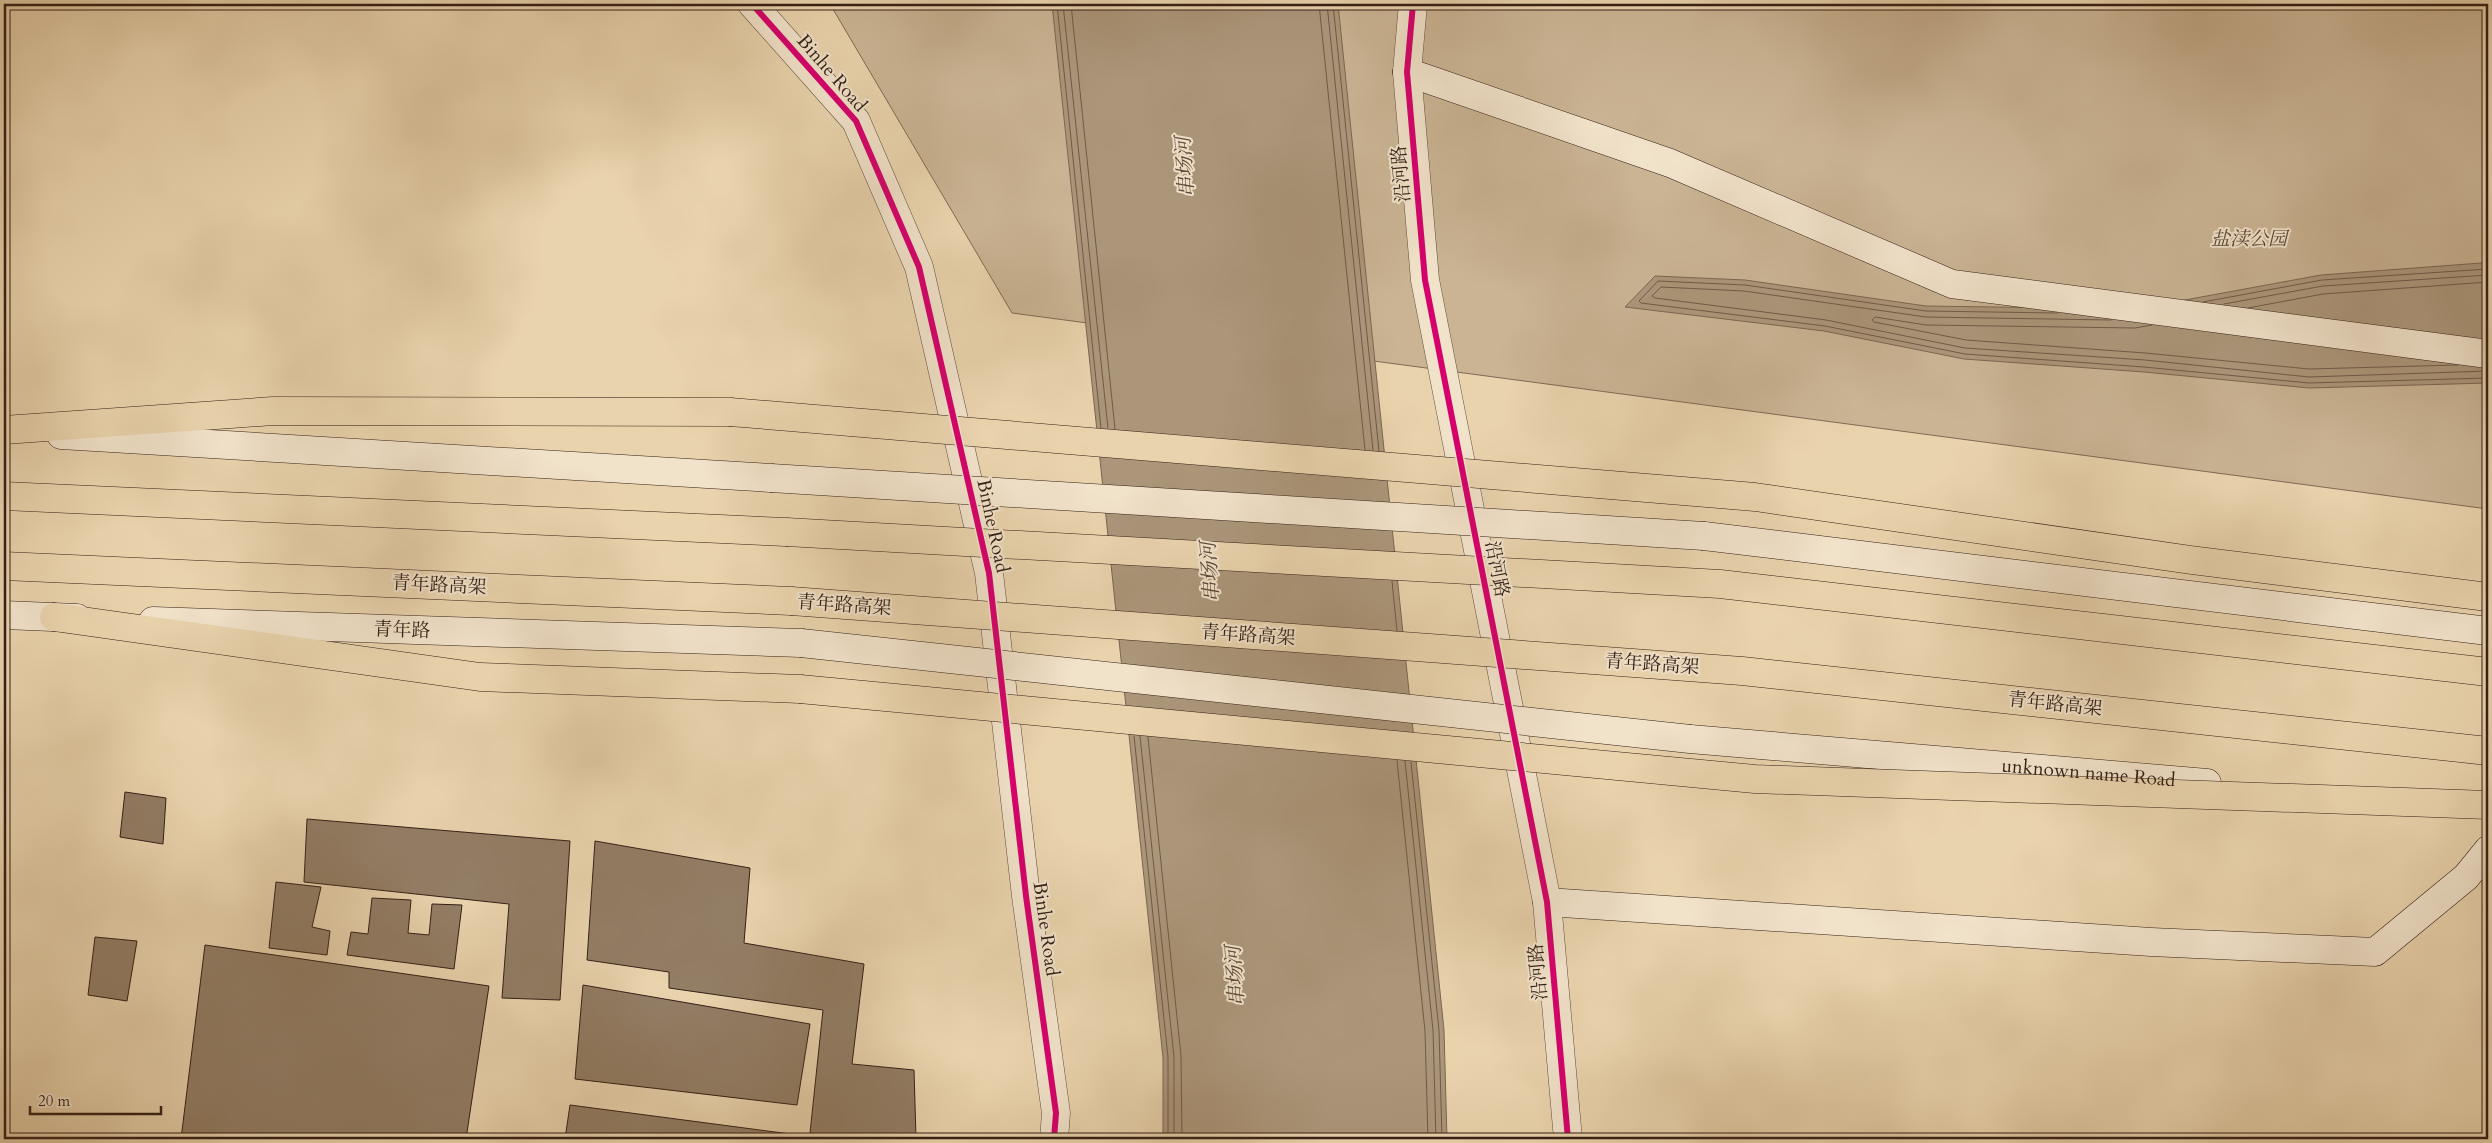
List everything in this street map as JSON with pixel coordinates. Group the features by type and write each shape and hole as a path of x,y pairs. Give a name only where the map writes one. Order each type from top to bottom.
{"highway":[{"path":"4,431 273,411 730,412 1755,497 2191,560 2488,597"},
{"path":"4,496 786,532 1720,584 2488,672"},
{"name":"青年路高架","path":"4,566 791,601 1702,668 2488,751"},
{"path":"54,618 480,677 800,689 1755,779 2488,806"}],"main road":[{"name":"Binhe Road","path":"752,4 856,120 919,267 989,573 1026,896 1056,1113 1054,1139"},
{"name":"沿河路","path":"1413,4 1407,72 1425,280 1547,902 1568,1139"},
{"path":"1407,72 1670,162 1952,284 2488,354"},
{"path":"4,431 1704,536 2488,630"},
{"name":"青年路","path":"4,615 801,644 1690,739"},
{"name":"unknown name Road","path":"1690,739 2488,806"},
{"path":"1547,902 2151,942 2375,952 2466,877 2488,850"}],"green space":[{"name":"盐渎公园","path":"830,4 2488,4 2488,509 1012,313"}],"water":[{"name":"串场河","path":"1052,4 1338,4 1444,1030 1447,1139 1163,1139 1163,1058"},
{"path":"2488,264 2488,383 2309,388 2144,372 1964,359 1824,331 1625,307 1655,276 1745,280 1926,306 2136,309 2321,275"}],"building":[{"path":"125,792 166,798 163,844 120,837"},
{"path":"307,819 570,841 560,1000 502,998 509,904 304,882"},
{"path":"595,841 750,868 744,943 864,964 852,1064 914,1070 916,1139 844,1139 810,1133 823,1010 669,988 669,972 587,960"},
{"path":"276,882 321,887 312,927 330,931 327,955 269,948"},
{"path":"372,898 411,900 408,933 429,935 432,904 462,905 454,969 347,955 351,932 368,934"},
{"path":"95,937 137,941 127,1001 88,995"},
{"path":"205,945 489,986 466,1139 181,1139"},
{"path":"583,985 810,1024 797,1105 575,1079"},
{"path":"570,1105 828,1139 565,1139"}],"cycle path":[{"path":"752,4 856,121 919,267 989,573 1026,896 1056,1113 1054,1139"},
{"path":"1413,4 1407,72 1425,280 1547,902 1568,1139"}]}
